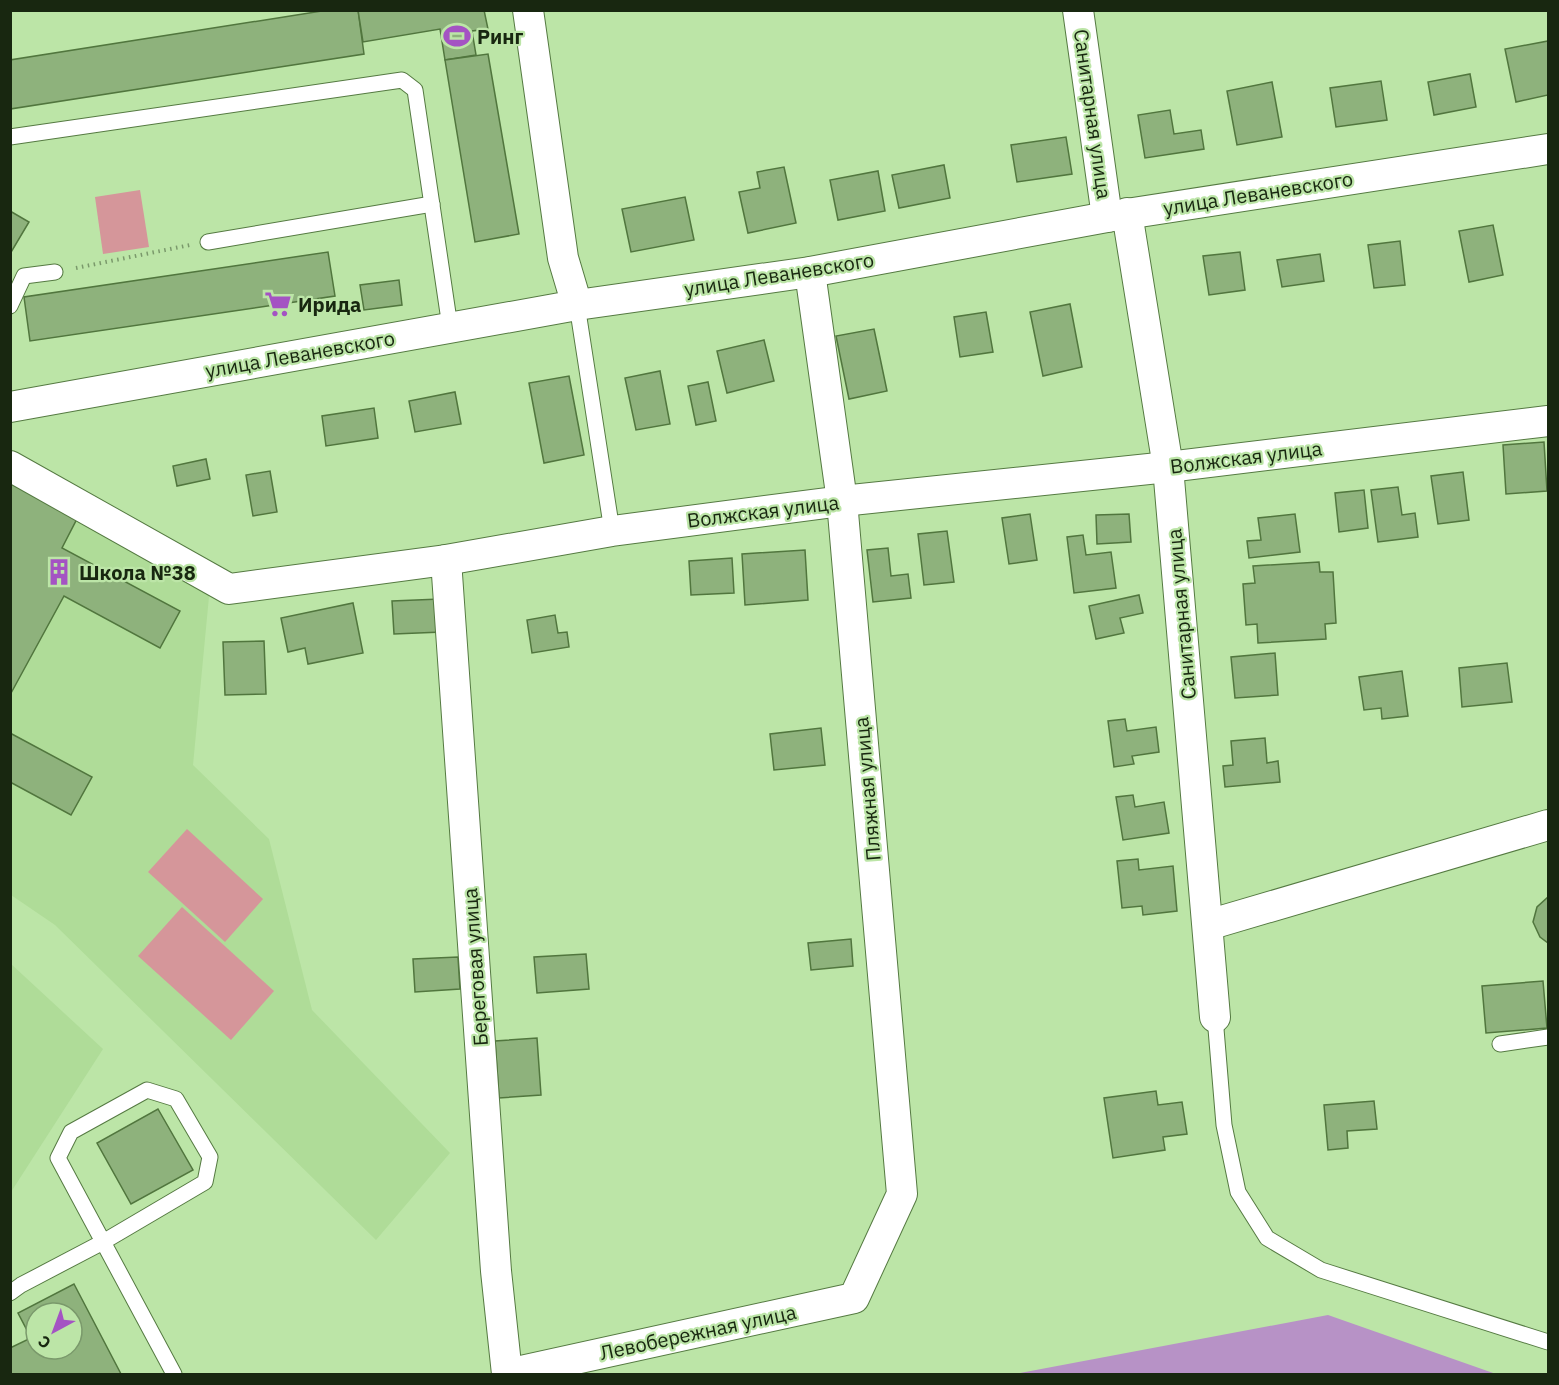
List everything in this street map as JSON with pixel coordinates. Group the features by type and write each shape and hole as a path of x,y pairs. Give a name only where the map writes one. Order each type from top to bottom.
{"street":[{"path":"528,10 563,258 577,305"},
{"name":"Санитарная улица","path":"1078,10 1168,467 1215,1017"},
{"name":"улица Леваневского","path":"10,407 577,305 810,272 1117,215 1548,150"},
{"name":"Пляжная улица","path":"810,272 842,501 902,1194 854,1298"},
{"name":"Волжская улица","path":"10,466 229,589 446,560 612,531 842,501 1168,467 1548,421"},
{"name":"Береговая улица","path":"446,560 495,1259 507,1374"},
{"path":"1208,925 1548,825"},
{"name":"Левобережная улица","path":"507,1374 854,1298"}],"lane":[{"path":"10,137 402,80 415,90 450,327"},
{"path":"208,242 432,204"},
{"path":"10,306 24,276 55,272"},
{"path":"577,305 612,531"},
{"path":"1215,1017 1224,1125 1238,1192 1267,1238 1321,1270 1548,1342"},
{"path":"1500,1044 1548,1037"},
{"path":"10,1293 103,1242 205,1182 210,1157 176,1099 147,1090 71,1131 58,1158 103,1242 174,1374"}],"path":[{"path":"55,272 208,242"}],"shaded area":[{"path":"140,190 149,247 103,254 95,197"},
{"path":"10,470 210,586 193,765 269,839 312,1010 450,1153 376,1240 55,925 11,895"},
{"path":"187,829 263,899 225,942 148,872"},
{"path":"182,907 274,991 231,1040 138,956"},
{"path":"11,964 103,1049 11,1192"},
{"path":"1328,1315 1496,1374 1015,1374"}],"building":[{"path":"328,10 358,10 364,54 10,109 10,60"},
{"name":"Ринг","path":"358,10 484,10 488,29 472,31 476,55 445,60 440,29 363,42"},
{"path":"1548,41 1548,95 1516,102 1505,49"},
{"path":"488,54 519,234 475,242 445,60"},
{"path":"1470,74 1476,107 1434,115 1428,82"},
{"path":"1381,81 1387,120 1336,127 1330,88"},
{"path":"1272,82 1282,137 1237,145 1227,91"},
{"path":"1170,110 1174,134 1201,130 1204,149 1145,158 1138,115"},
{"path":"1066,137 1072,174 1017,182 1011,145"},
{"path":"944,165 950,198 899,208 892,175"},
{"path":"784,167 796,223 748,233 739,192 760,188 757,172"},
{"path":"878,171 885,211 838,220 830,180"},
{"path":"685,197 694,240 631,252 622,209"},
{"path":"10,211 29,222 10,254"},
{"path":"1493,225 1503,275 1469,282 1459,231"},
{"path":"1400,241 1405,285 1374,288 1368,245"},
{"path":"328,252 335,296 30,341 24,297"},
{"path":"1240,252 1245,290 1209,295 1203,256"},
{"path":"1320,254 1324,281 1282,287 1277,260"},
{"path":"399,280 402,305 364,310 360,285"},
{"path":"1070,304 1082,367 1043,376 1030,312"},
{"path":"986,312 993,352 960,357 954,317"},
{"path":"874,329 887,391 849,399 836,336"},
{"path":"764,340 774,381 727,393 717,351"},
{"path":"660,371 670,424 636,430 625,378"},
{"path":"569,376 584,455 544,463 529,383"},
{"path":"708,382 716,421 696,425 688,386"},
{"path":"455,392 461,424 415,432 409,401"},
{"path":"374,408 378,438 326,446 322,416"},
{"path":"1544,442 1547,491 1506,494 1503,445"},
{"path":"206,459 210,479 177,486 173,466"},
{"path":"270,471 277,512 253,516 246,475"},
{"path":"1463,472 1469,520 1438,524 1431,476"},
{"name":"Школа №38","path":"10,473 81,511 62,548 180,611 160,648 64,596 10,695"},
{"path":"1398,487 1402,515 1415,513 1418,537 1378,542 1371,490"},
{"path":"1364,490 1368,528 1339,532 1335,493"},
{"path":"1030,514 1037,560 1009,564 1002,518"},
{"path":"1129,514 1131,542 1097,544 1096,515"},
{"path":"1295,514 1300,552 1249,558 1247,541 1261,540 1258,518"},
{"path":"947,531 954,582 924,585 918,534"},
{"path":"1083,535 1086,555 1111,552 1116,588 1074,593 1067,537"},
{"path":"888,548 891,576 908,574 911,598 873,602 867,550"},
{"path":"805,550 808,600 745,605 742,554"},
{"path":"732,558 734,593 691,595 689,561"},
{"path":"1319,562 1320,572 1333,572 1336,623 1325,624 1326,639 1258,643 1257,624 1246,625 1243,584 1255,583 1253,566"},
{"path":"1139,595 1143,613 1120,618 1124,633 1096,639 1089,606"},
{"path":"440,599 442,632 394,634 392,601"},
{"path":"353,603 363,653 308,664 305,648 288,652 281,618"},
{"path":"555,615 558,633 567,632 569,647 532,653 527,620"},
{"path":"264,641 266,694 225,695 223,642"},
{"path":"1275,653 1278,695 1235,698 1231,657"},
{"path":"1507,663 1512,702 1462,707 1459,668"},
{"path":"1402,671 1408,716 1382,719 1381,708 1364,710 1359,677"},
{"path":"1125,719 1127,731 1156,727 1159,752 1132,756 1134,764 1114,767 1108,721"},
{"path":"821,728 825,765 774,770 770,734"},
{"path":"10,733 92,777 71,815 10,782"},
{"path":"1265,738 1267,763 1278,761 1280,782 1225,787 1223,766 1233,765 1231,741"},
{"path":"1133,795 1135,807 1164,802 1169,833 1123,840 1116,797"},
{"path":"1138,859 1139,870 1173,866 1177,911 1143,915 1142,906 1122,908 1117,861"},
{"path":"1548,897 1548,943 1540,937 1533,922 1537,907"},
{"path":"851,939 853,966 811,970 808,943"},
{"path":"586,954 589,989 537,993 534,957"},
{"path":"458,957 460,989 415,992 413,959"},
{"path":"1543,981 1547,1028 1486,1033 1482,986"},
{"path":"537,1038 541,1095 499,1098 495,1041"},
{"path":"1156,1091 1158,1105 1182,1102 1187,1134 1163,1137 1165,1150 1113,1158 1104,1098"},
{"path":"1374,1101 1377,1129 1347,1131 1348,1148 1328,1150 1324,1105"},
{"path":"158,1109 193,1170 131,1204 97,1143"},
{"path":"74,1284 83,1301 41,1301"},
{"path":"84,1303 121,1374 10,1374 10,1348 24,1341 24,1361 84,1361"},
{"path":"24,1310 24,1325 18,1313"}],"place":[{"name":"Ринг","path":"457,36"},
{"name":"Ирида","path":"278,304"},
{"name":"Школа №38","path":"59,572"}]}
